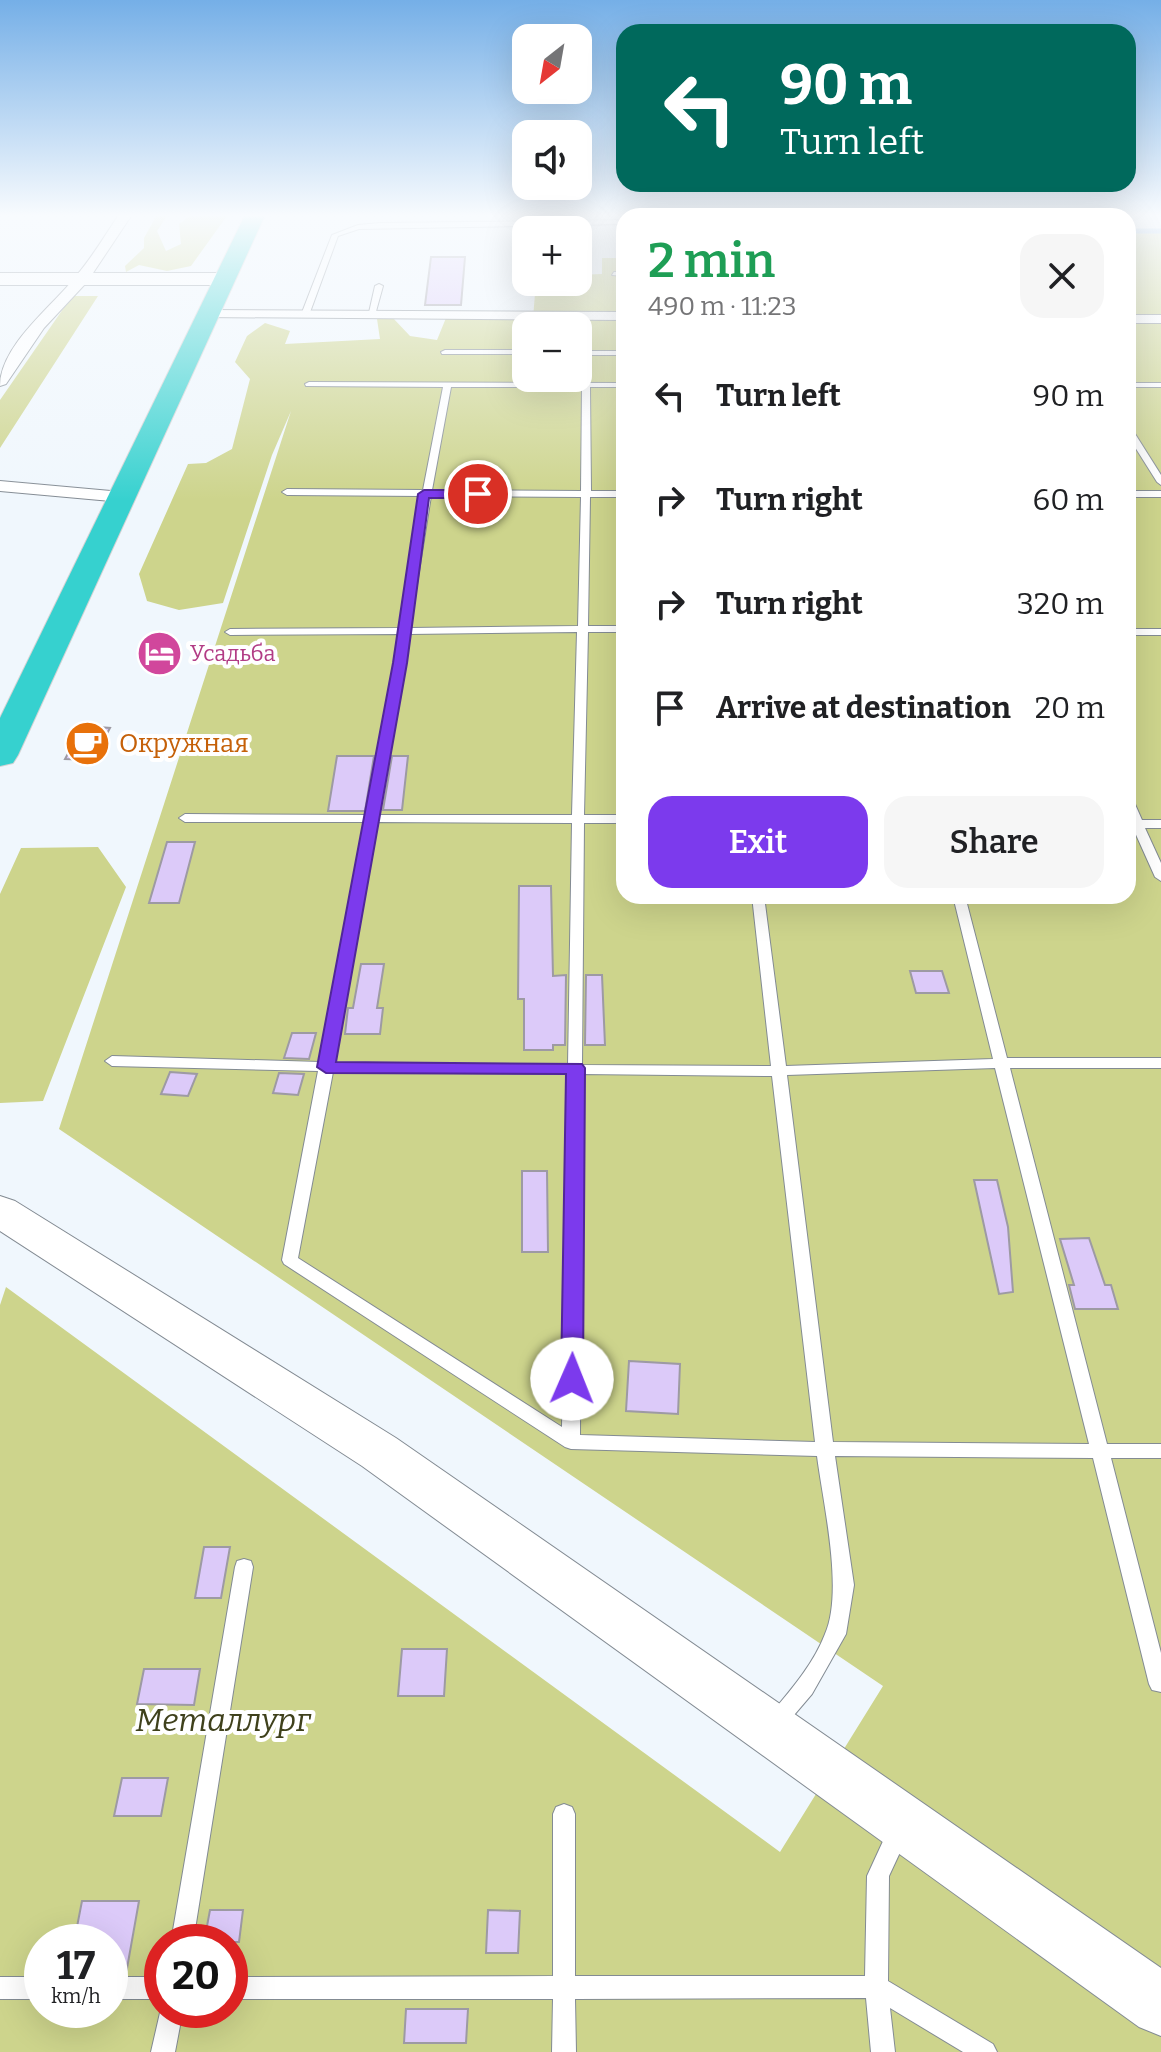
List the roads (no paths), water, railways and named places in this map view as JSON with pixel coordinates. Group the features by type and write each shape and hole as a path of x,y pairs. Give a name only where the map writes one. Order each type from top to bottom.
{"highway":[{"path":"0,755 211,309"}],"street":[{"path":"0,381 39,325 54,309"},
{"path":"208,314 616,316"},
{"path":"1136,319 1161,319"},
{"path":"0,486 122,497"},
{"path":"0,1211 379,1452 1161,2005"}],"lane":[{"path":"305,315 307,309"},
{"path":"371,315 373,309"},
{"path":"445,352 512,352"},
{"path":"592,353 616,353"},
{"path":"309,384 512,385"},
{"path":"447,385 424,494 405,632 373,818 290,1260 571,1442 825,1449 1161,1451"},
{"path":"592,385 616,385"},
{"path":"1136,385 1161,385"},
{"path":"571,1442 586,392"},
{"path":"1136,442 1161,482"},
{"path":"287,492 616,494"},
{"path":"1136,494 1161,494"},
{"path":"230,632 616,629"},
{"path":"1136,632 1161,632"},
{"path":"185,818 616,819"},
{"path":"1136,824 1161,824"},
{"path":"1136,830 1161,877"},
{"path":"759,904 844,1585 836,1634 805,1688 770,1728"},
{"path":"961,904 1159,1684"},
{"path":"112,1061 326,1067 779,1071 1001,1063 1161,1063"},
{"path":"185,1924 244,1567"},
{"path":"564,1814 564,2052"},
{"path":"883,2052 876,1987 878,1876 904,1822"},
{"path":"248,1988 876,1987 985,2052"},
{"path":"0,1988 24,1988"},
{"path":"163,2052 168,2028"}],"place":[{"name":"Усадьба","path":"159,653"},
{"name":"Окружная","path":"88,743"}],"park label":[{"name":"Металлург","path":"223,1720"}]}
